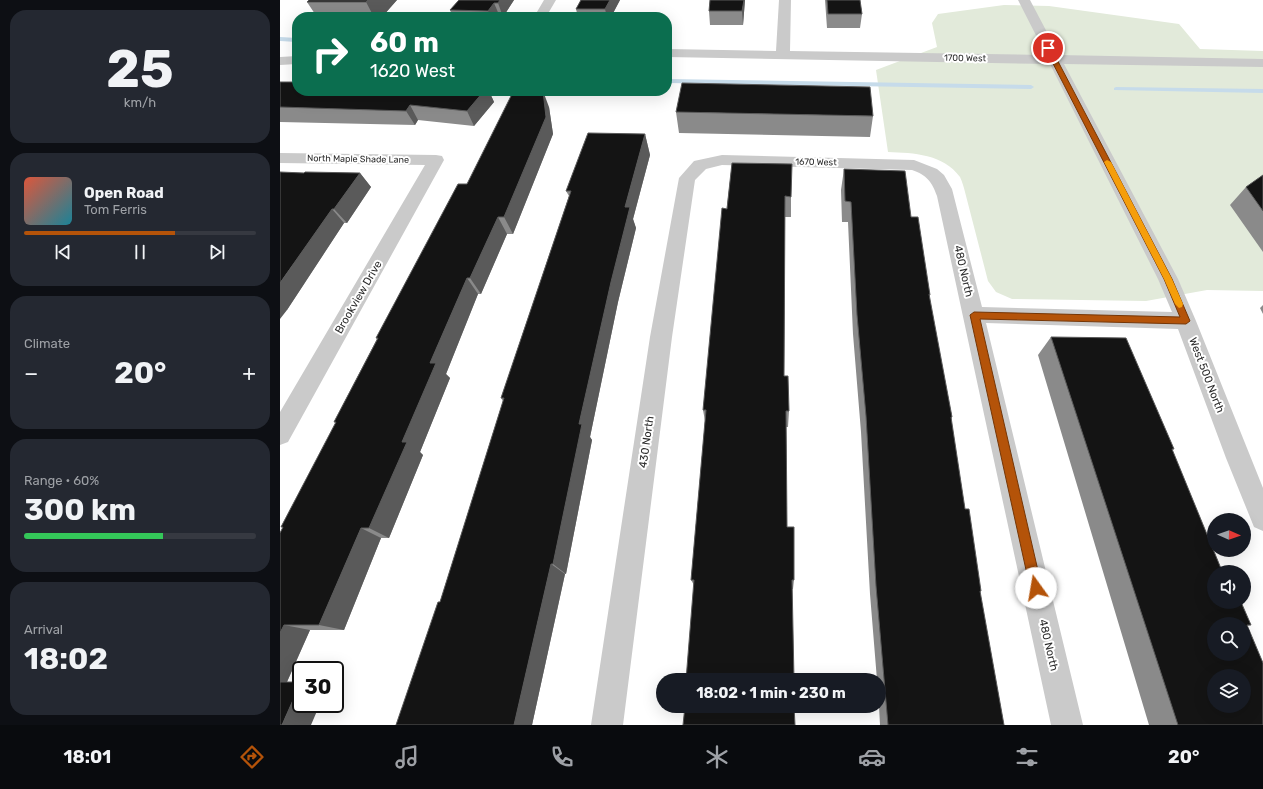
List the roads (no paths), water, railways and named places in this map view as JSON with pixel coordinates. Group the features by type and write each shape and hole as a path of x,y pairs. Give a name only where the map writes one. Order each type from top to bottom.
{"street":[{"path":"543,12 550,0"},
{"path":"783,55 785,0"},
{"name":"West 500 North","path":"1024,0 1168,279 1186,321 1249,487 1263,518"},
{"name":"1700 West","path":"672,53 1263,63"},
{"path":"280,61 292,60"},
{"name":"North Maple Shade Lane","path":"280,158 436,160"},
{"name":"Brookview Drive","path":"280,434 436,160"},
{"name":"1670 West","path":"700,165 722,160 897,164 914,166 931,171"},
{"name":"430 North","path":"607,725 661,337 683,200 687,178 700,165"},
{"name":"480 North","path":"931,171 941,183 946,196 1067,725"},
{"path":"974,315 1186,321"}],"waterway":[{"path":"280,39 292,40"},
{"path":"672,81 1031,87"},
{"path":"1116,89 1263,91"}]}
